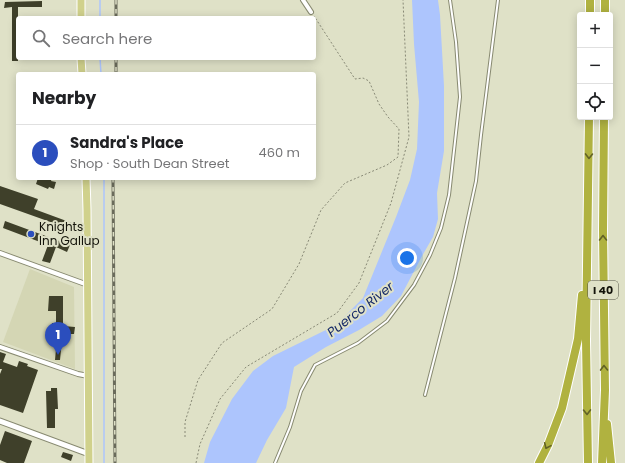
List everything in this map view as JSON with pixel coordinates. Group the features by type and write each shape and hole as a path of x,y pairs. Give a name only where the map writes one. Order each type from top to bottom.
{"highway":[{"path":"590,0 590,12"},
{"path":"605,0 605,12"},
{"name":"I 40","path":"588,463 586,341 589,120"},
{"name":"I 40","path":"602,463 604,390 604,120"},
{"path":"539,463 548,445 562,408 578,339 588,230"},
{"path":"604,390 611,463"}],"main road":[{"path":"81,0 81,16"},
{"path":"82,60 82,72"},
{"path":"86,180 89,463"}],"street":[{"path":"303,0 311,12"},
{"path":"0,253 88,285"},
{"path":"0,347 78,374 88,376"},
{"path":"0,421 89,454"}],"lane":[{"path":"275,463 290,427 301,391 315,365 358,343 387,322 414,285 430,255 441,228 448,195 460,97 456,42 450,0"},
{"path":"425,395 455,278 476,181 498,0"}],"path":[{"path":"196,463 200,444 220,399 246,367 337,313 359,283 392,203 409,137 403,0"},
{"path":"311,12 314,16"},
{"path":"185,437 185,422 198,380 222,343 272,309 300,264 321,210 345,184 387,165 398,157 399,129 379,104 369,81 363,78 355,80 316,20"}],"shaded area":[{"path":"30,269 74,287 75,369 3,342"}],"water":[{"name":"Puerco River","path":"412,0 438,0 440,15 444,86 444,151 437,193 438,219 433,237 401,296 382,316 326,347 294,367 286,408 267,440 256,463 204,463 210,442 232,399 253,371 273,356 336,325 363,298 410,180 417,149 419,102"}],"building":[{"path":"42,1 42,7 18,7 18,16 16,16 16,60 18,61 12,61 12,7 4,8 5,2"},
{"path":"37,180 51,180 56,182 54,189 49,187 48,189 36,184"},
{"path":"0,186 38,199 34,209 72,223 70,229 0,204"},
{"path":"5,221 70,245 67,252 56,247 50,263 42,261 48,245 3,228"},
{"path":"49,296 63,296 63,326 75,327 74,334 64,334 64,332 51,331 52,323 56,323 56,311 48,311"},
{"path":"56,349 61,350 60,360 55,360"},
{"path":"0,352 6,354 3,362 17,367 19,361 38,370 23,413 0,405 0,374 2,369 0,369"},
{"path":"51,388 57,388 58,409 55,409 55,428 47,428 46,391 51,391"},
{"path":"5,431 32,441 24,463 7,463 0,460 0,445"},
{"path":"63,452 73,455 71,461 61,457"}],"waterway":[{"path":"100,0 100,16"},
{"path":"100,60 101,72"},
{"path":"104,180 104,463"}],"railway":[{"path":"116,0 116,16"},
{"path":"116,60 116,72"},
{"path":"113,180 115,463"}],"place":[{"name":"Knights Inn Gallup","path":"31,234"},
{"name":"Sandra's Place","path":"58,355"}]}
